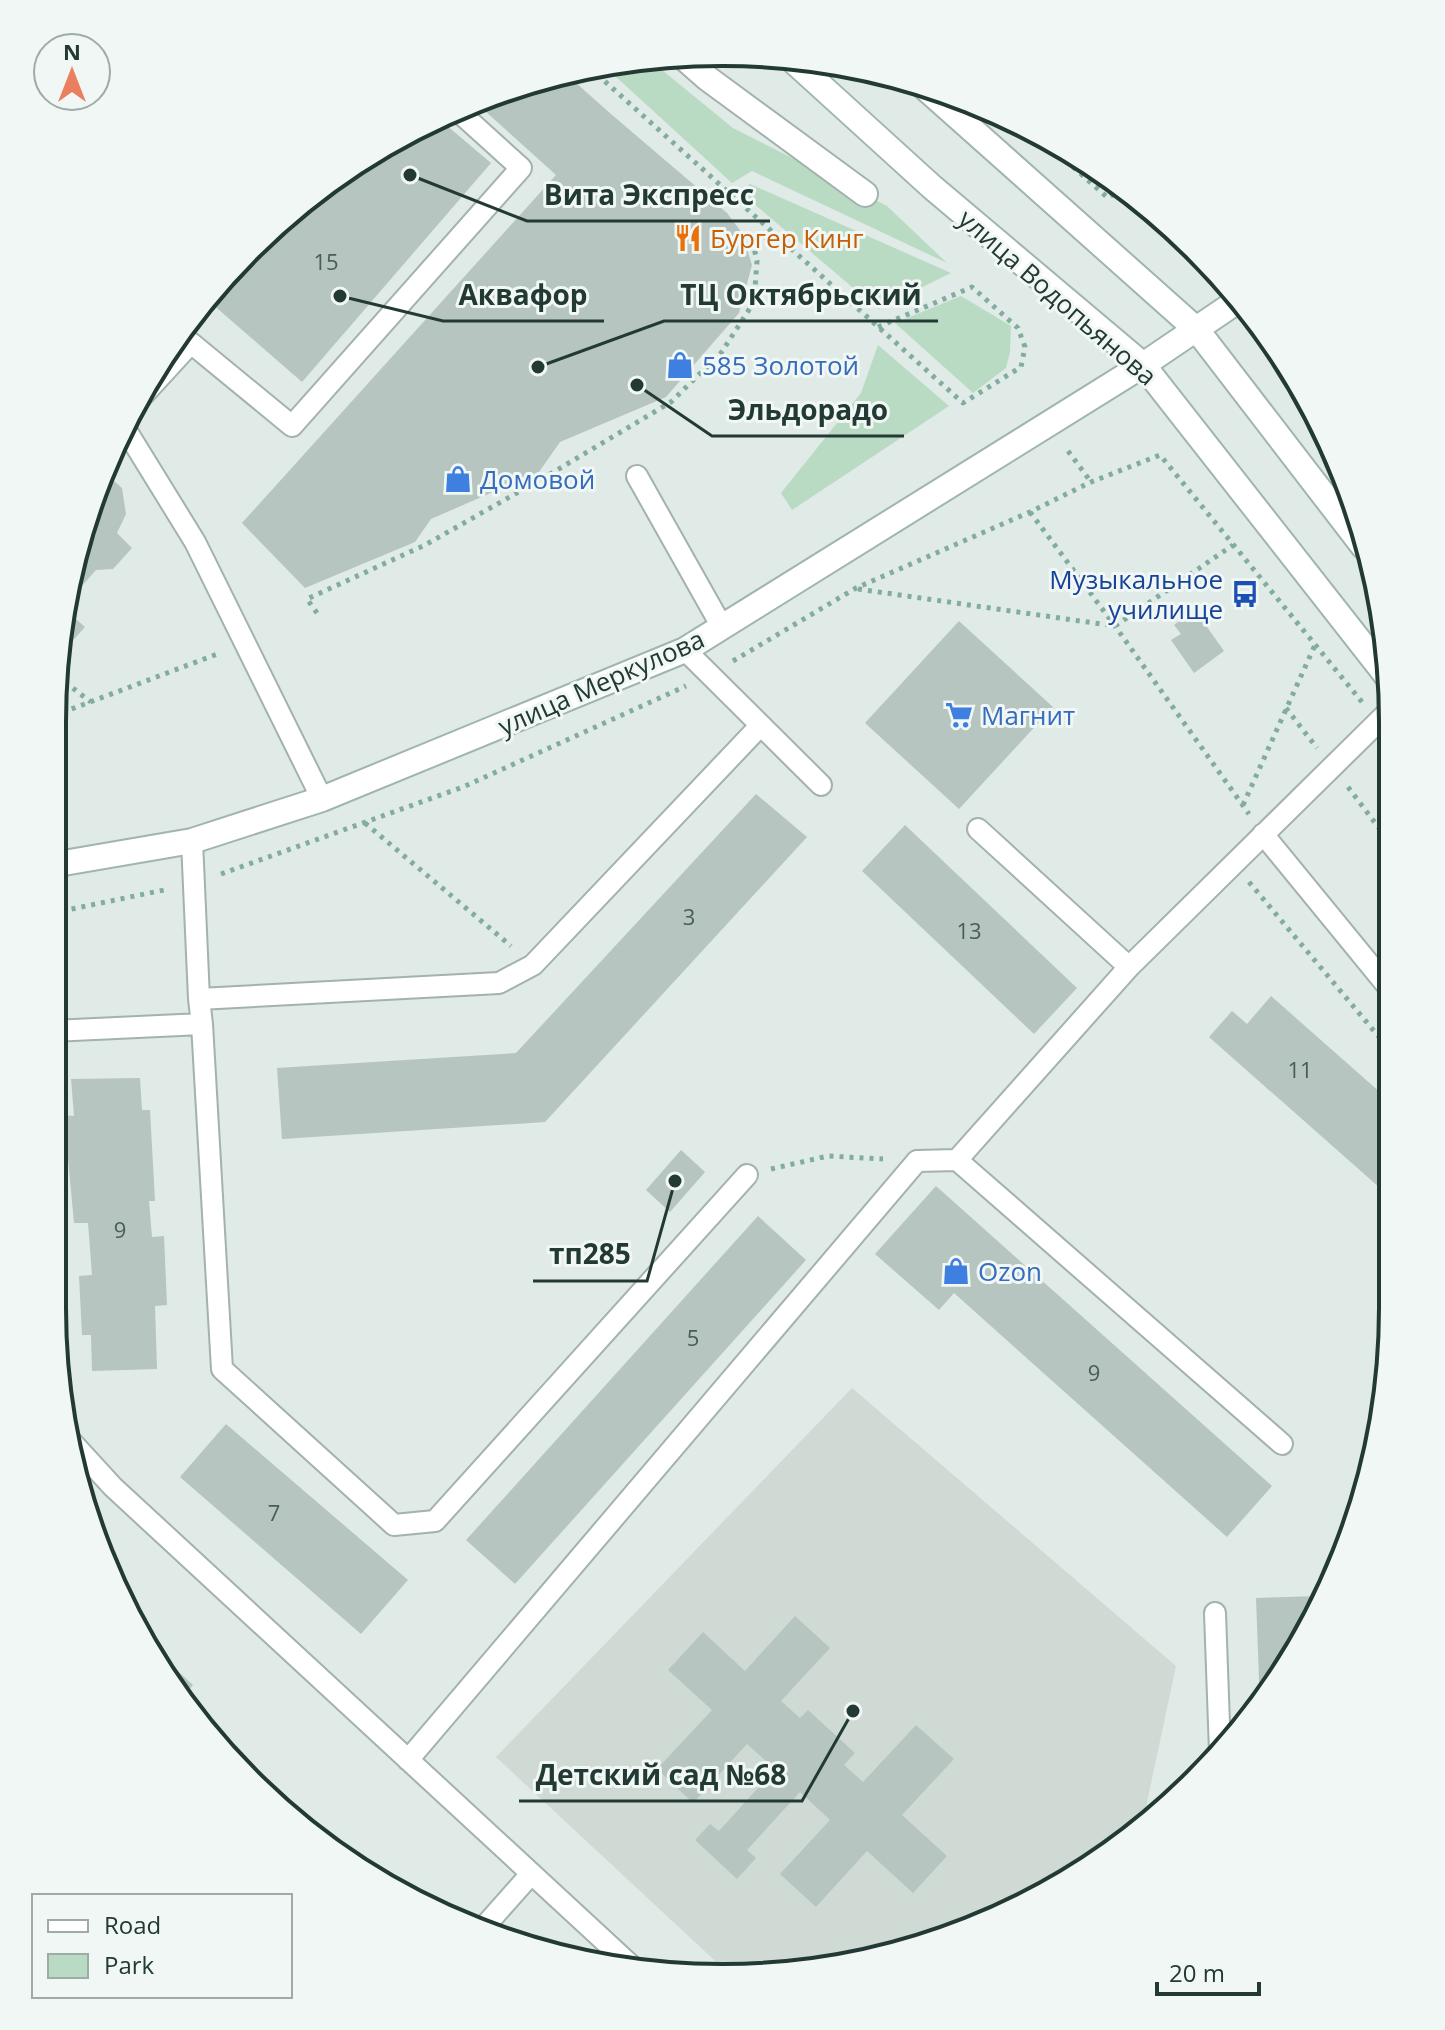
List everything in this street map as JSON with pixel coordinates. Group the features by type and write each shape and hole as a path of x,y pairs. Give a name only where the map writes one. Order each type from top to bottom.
{"street":[{"path":"694,67 865,194"},
{"name":"улица Водопьянова","path":"805,72 932,187 1143,365 1376,662"},
{"path":"944,105 1197,330 1349,528"},
{"name":"улица Меркулова","path":"66,863 192,841 322,799 685,650 1143,365 1230,307"}],"lane":[{"path":"176,359 191,343 292,426 521,168 466,118"},
{"path":"131,438 195,542 322,799"},
{"path":"637,476 722,627"},
{"path":"685,650 821,785"},
{"path":"957,1160 1129,967 1379,720"},
{"path":"199,999 499,983 533,965 760,726"},
{"path":"978,829 1129,967"},
{"path":"1263,834 1379,976"},
{"path":"192,841 222,1369 394,1525 435,1521 747,1175"},
{"path":"66,1030 202,1024"},
{"path":"408,1760 917,1161 957,1160 1282,1444"},
{"path":"83,1454 113,1487 620,1955"},
{"path":"1215,1613 1219,1736"},
{"path":"489,1921 531,1874"}],"path":[{"path":"601,78 771,231 878,327 963,403 1021,367 1025,347 1018,328 972,287 878,327"},
{"path":"1077,171 1108,198 1112,195"},
{"path":"317,613 307,599 425,545 671,402 721,353 754,302 757,261 754,248 771,231"},
{"path":"1068,451 1091,482"},
{"path":"66,910 195,884 463,787 710,674 856,588 1091,482 1160,455 1315,645 1379,714"},
{"path":"1030,512 1263,834"},
{"path":"856,588 1115,626 1233,545"},
{"path":"66,711 245,644"},
{"path":"1243,806 1315,645"},
{"path":"67,683 92,702"},
{"path":"365,823 533,965"},
{"path":"1233,864 1379,1037"},
{"path":"747,1175 828,1156 917,1161"}],"shaded area":[{"path":"852,1388 1176,1666 1146,1807 1122,1828 1051,1876 974,1914 892,1942 808,1958 718,1964 496,1757"}],"green space":[{"path":"661,69 733,128 887,206 947,263 752,171 732,183 615,76"},
{"path":"750,184 951,273 878,309 740,192"},
{"path":"961,296 1011,326 1006,368 973,393 895,323"},
{"path":"878,345 949,406 792,510 781,493 861,393"}],"building":[{"path":"576,83 727,213 742,233 752,265 739,313 666,397 560,442 539,472 431,519 415,542 305,588 242,523 556,175 485,111"},
{"path":"448,127 491,163 302,382 215,307 258,258 323,202 394,154"},
{"path":"113,480 122,488 126,514 117,533 132,548 113,569 96,570 81,587 88,553"},
{"path":"1195,610 1224,651 1194,673 1171,640 1181,634 1174,625"},
{"path":"75,618 85,627 71,642"},
{"name":"Магнит","path":"959,621 1053,707 959,809 865,723"},
{"path":"756,794 807,837 545,1122 282,1139 277,1068 516,1053"},
{"path":"905,825 1077,988 1034,1034 862,871"},
{"path":"1271,996 1379,1091 1379,1187 1209,1037 1232,1011 1247,1024"},
{"path":"140,1078 142,1110 150,1110 155,1201 149,1201 152,1237 164,1236 167,1305 155,1306 157,1369 92,1371 91,1335 82,1335 79,1276 92,1275 88,1223 74,1223 66,1137 66,1115 74,1116 71,1079"},
{"path":"681,1150 705,1172 670,1212 646,1190"},
{"path":"936,1186 1272,1486 1227,1537 954,1293 939,1310 875,1254"},
{"path":"758,1216 806,1260 515,1584 466,1540"},
{"path":"226,1424 408,1580 361,1634 180,1477"},
{"path":"1312,1596 1291,1636 1259,1684 1256,1598"},
{"path":"795,1616 830,1648 781,1701 800,1718 808,1710 855,1753 844,1765 863,1782 916,1725 954,1759 902,1815 947,1856 913,1893 867,1851 816,1907 780,1874 830,1820 800,1792 747,1850 756,1858 737,1879 695,1840 710,1824 719,1831 775,1769 747,1744 693,1803 657,1769 712,1710 668,1670 703,1632 745,1671"},
{"path":"175,1668 193,1685 189,1689"}],"place":[{"name":"Вита Экспресс","path":"410,175"},
{"name":"Бургер Кинг","path":"688,238"},
{"name":"Аквафор","path":"340,296"},
{"name":"585 Золотой","path":"680,365"},
{"name":"ТЦ Октябрьский","path":"538,367"},
{"name":"Эльдорадо","path":"637,385"},
{"name":"Домовой","path":"458,479"},
{"name":"Музыкальное училище","path":"1245,594"},
{"name":"Магнит","path":"959,715"},
{"name":"тп285","path":"675,1181"},
{"name":"Ozon","path":"956,1271"},
{"name":"Детский сад №68","path":"853,1711"}]}
